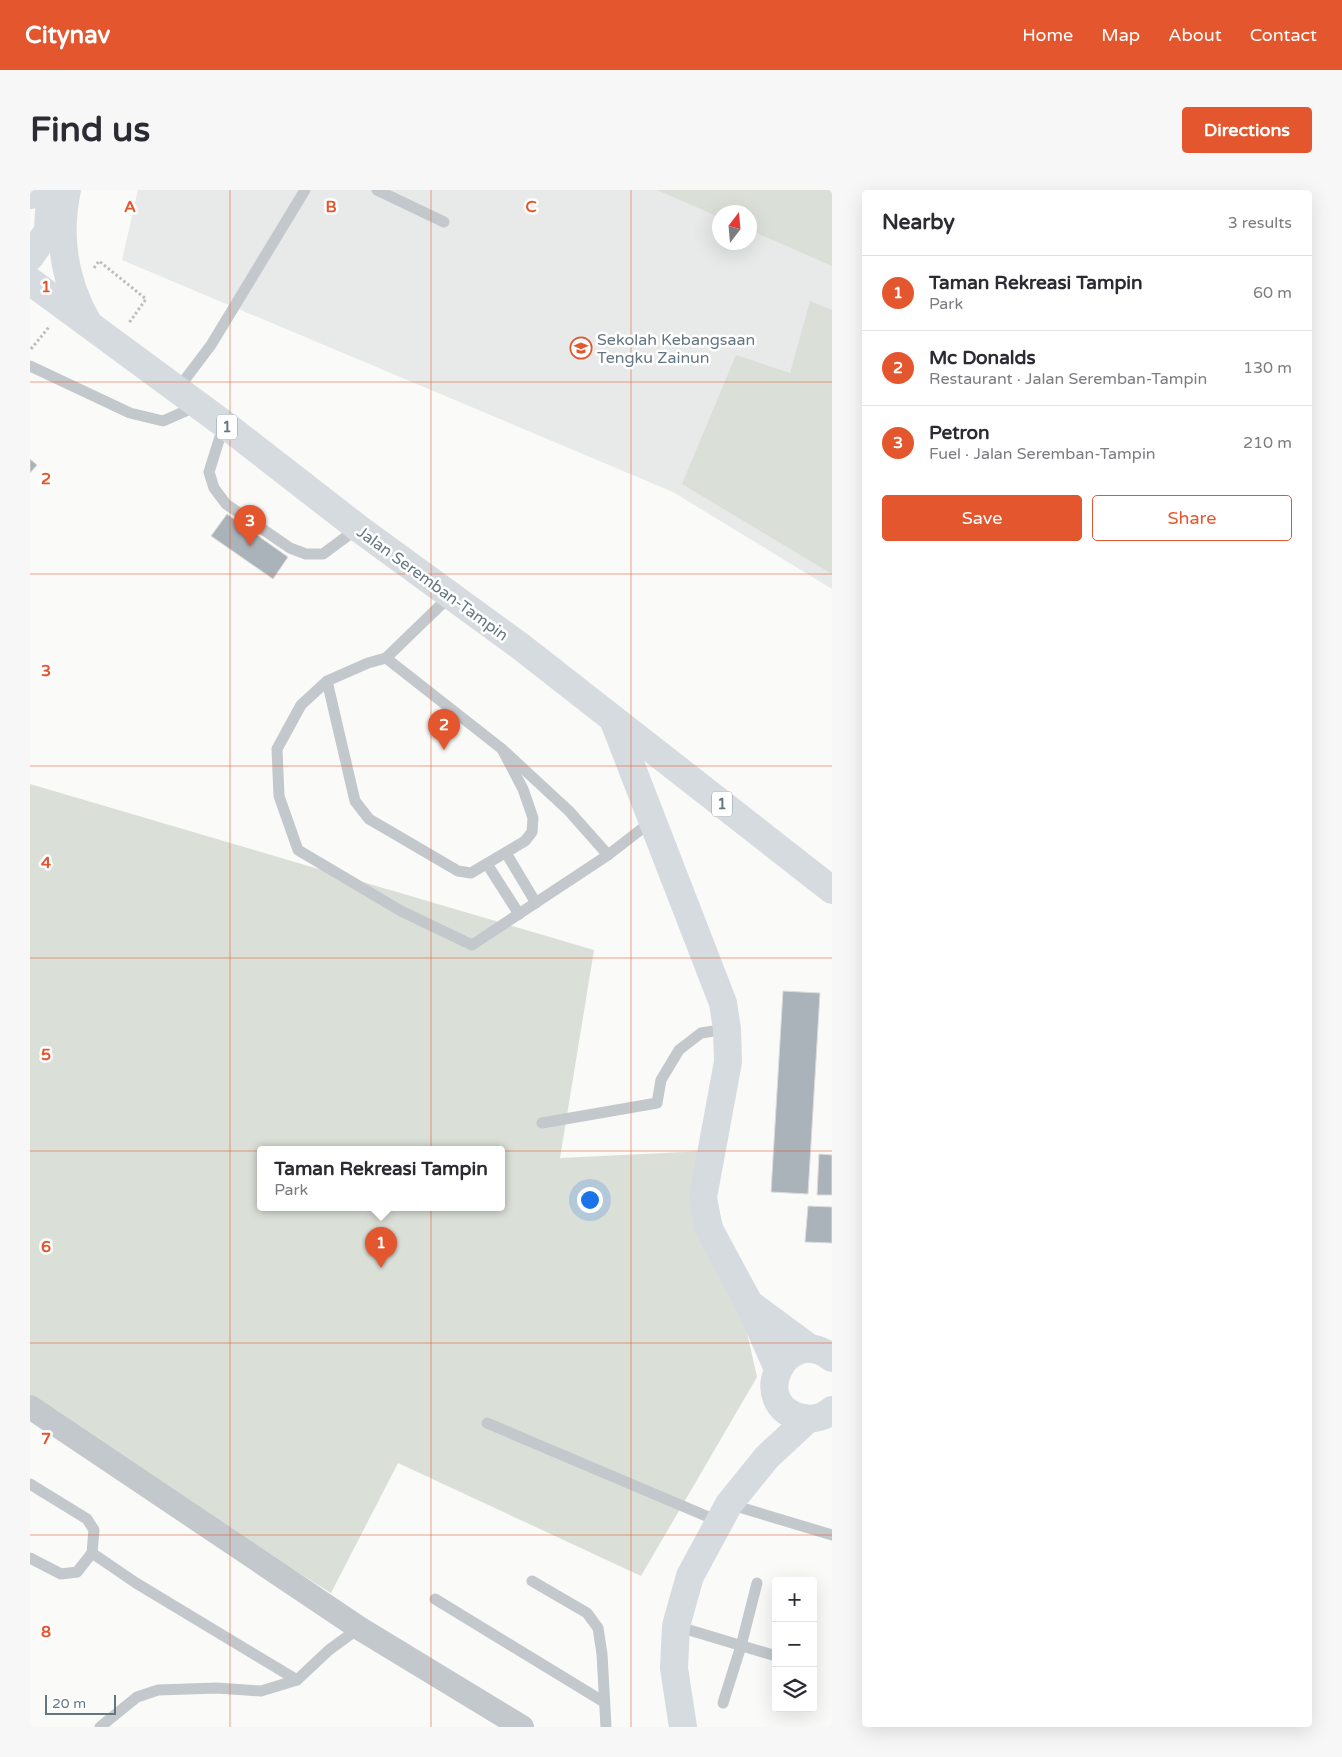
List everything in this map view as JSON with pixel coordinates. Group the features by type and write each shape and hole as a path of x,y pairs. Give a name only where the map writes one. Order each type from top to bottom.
{"main road":[{"path":"30,257 48,231 45,200 63,207 62,249 78,306 88,324"},
{"name":"Jalan Seremban-Tampin","path":"30,281 224,424 358,528 520,646 832,890"},
{"path":"613,719 723,1003 727,1029 728,1062 704,1197 708,1227 748,1303 778,1369"},
{"path":"748,1303 821,1354"},
{"path":"820,1414 798,1417 789,1412 782,1406 774,1388 778,1369 783,1360 791,1354 801,1350 821,1354"},
{"path":"767,1457 777,1397"},
{"path":"683,1727 674,1668 676,1626 690,1576 724,1513 767,1457 820,1414"}],"street":[{"path":"30,1407 359,1628 522,1727"}],"lane":[{"path":"30,366 130,413 163,421 188,397 211,345 304,190"},
{"path":"377,190 444,222"},
{"path":"224,424 209,472 214,488 226,504 290,548 306,554 323,554 358,528"},
{"path":"451,595 386,658 368,663 326,682 300,705 277,749 279,796 298,850 401,911 472,945 608,855 652,821"},
{"path":"386,658 502,749 569,811 608,855"},
{"path":"326,682 355,801 369,819 458,871 471,873 525,842 532,832 533,818 523,789 502,749"},
{"path":"506,853 536,903"},
{"path":"487,864 519,914"},
{"path":"542,1122 657,1103 661,1080 679,1050 700,1033 727,1029"},
{"path":"487,1423 724,1513 832,1535"},
{"path":"30,1484 87,1519 94,1530 92,1553 77,1572 61,1574 30,1558"},
{"path":"92,1553 136,1583 297,1680"},
{"path":"532,1581 587,1614 598,1628 602,1654 606,1727"},
{"path":"723,1703 741,1646 757,1582"},
{"path":"435,1598 604,1702"},
{"path":"676,1626 772,1655"},
{"path":"100,1727 137,1697 158,1690 217,1688 262,1691 297,1680 329,1650 359,1628"}],"path":[{"path":"99,262 146,299 114,343"}],"shaded area":[{"name":"Sekolah Kebangsaan Tengku Zainun","path":"138,190 832,190 832,589 673,492 122,260"},
{"path":"657,190 832,190 832,266 757,233 757,205 712,205 712,214"},
{"path":"810,301 832,310 832,574 682,484 736,355 790,373"},
{"path":"30,784 594,950 560,1158 706,1151 757,1377 641,1576 398,1463 331,1593 30,1407"}],"building":[{"path":"30,459 37,465 30,473"},
{"path":"227,514 288,557 273,579 211,536"},
{"path":"783,991 820,993 808,1194 771,1192"},
{"path":"819,1154 832,1155 832,1195 817,1195"},
{"path":"808,1206 832,1207 832,1243 805,1242"}],"place":[{"name":"Sekolah Kebangsaan Tengku Zainun","path":"581,348"},
{"name":"Petron","path":"250,546"},
{"name":"Mc Donalds","path":"444,750"},
{"name":"Taman Rekreasi Tampin","path":"381,1268"}]}
